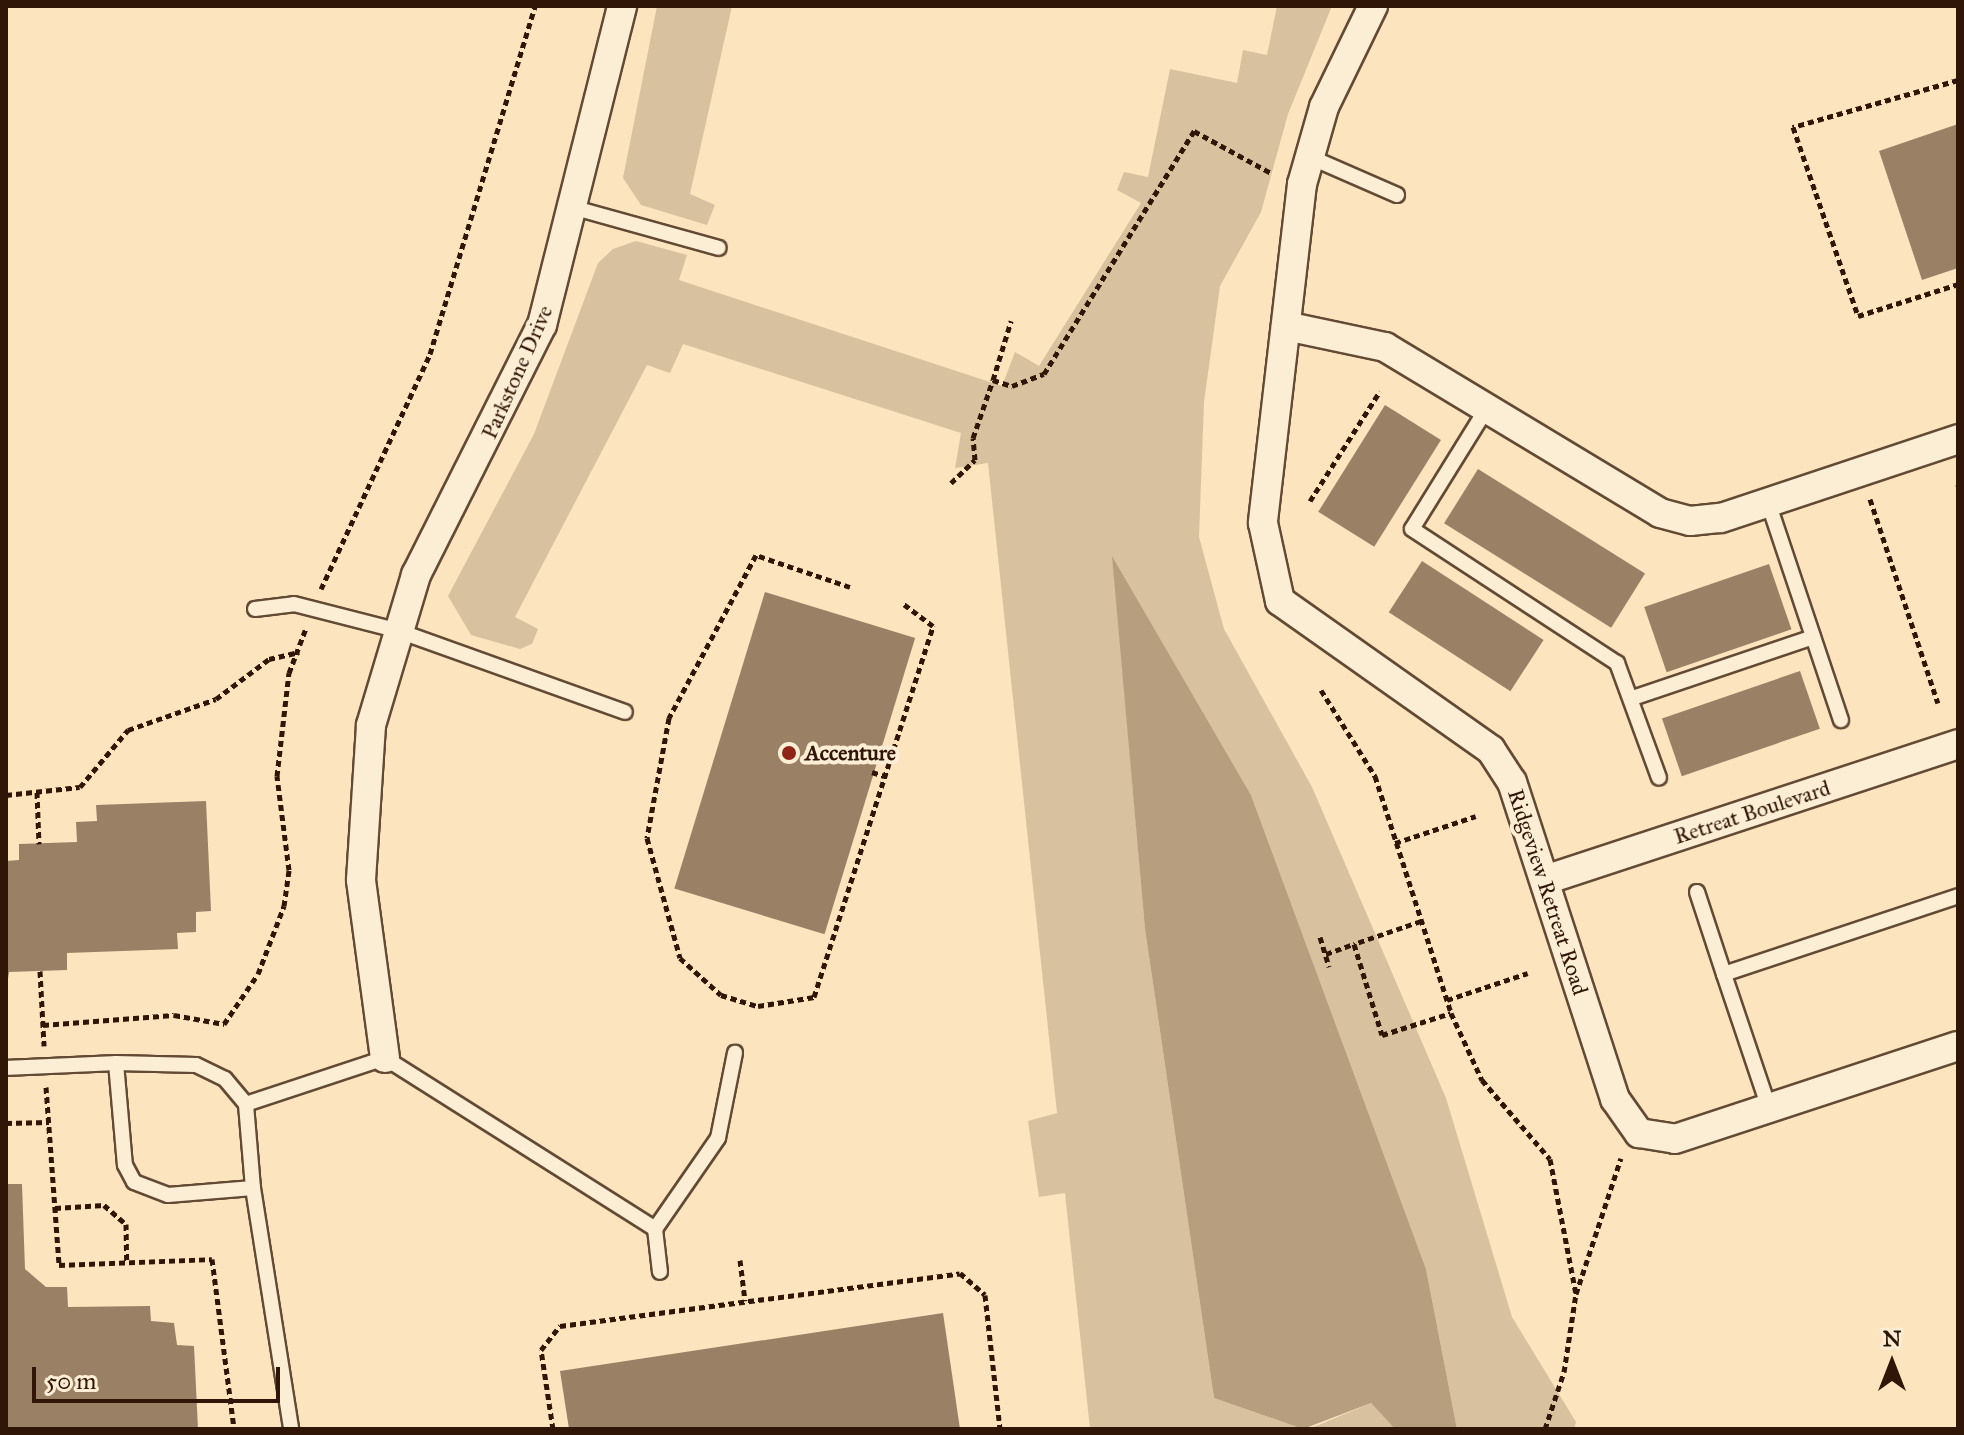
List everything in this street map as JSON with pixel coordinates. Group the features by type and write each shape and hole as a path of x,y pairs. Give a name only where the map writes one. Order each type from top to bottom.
{"street":[{"name":"Parkstone Drive","path":"385,1058 361,880 362,802 371,725 396,630 416,575 542,325 575,208 622,6"},
{"name":"Ridgeview Retreat Road","path":"1373,6 1324,107 1310,157 1263,523 1280,601 1491,750 1512,782 1624,1118 1656,1141 1769,1108 1958,1046"},
{"path":"1286,326 1385,347 1660,513 1690,521 1768,502 1958,439"},
{"name":"Retreat Boulevard","path":"1545,880 1958,744"}],"lane":[{"path":"1310,157 1397,195"},
{"path":"575,208 719,248"},
{"path":"1487,408 1412,529 1598,644 1617,663 1633,698 1659,778"},
{"path":"1768,502 1841,720"},
{"path":"255,609 314,608 396,630 625,712"},
{"path":"1633,698 1813,637"},
{"path":"1697,892 1769,1108"},
{"path":"1724,974 1958,896"},
{"path":"660,1272 655,1229 718,1138 735,1053"},
{"path":"246,1104 385,1058 655,1229"},
{"path":"116,1063 125,1165 134,1182 168,1195 253,1188"},
{"path":"6,1068 116,1063 196,1065 225,1079 246,1104 253,1188 291,1429"}],"path":[{"path":"43,1025 174,1015 224,1024 258,974 286,894 277,776 289,673 347,523 430,354 535,6"},
{"path":"1958,80 1793,127 1858,316 1958,284"},
{"path":"993,380 1022,385 1044,374 1194,131 1271,173"},
{"path":"951,483 975,460 973,438 1011,321"},
{"path":"1310,501 1380,391"},
{"path":"1870,497 1938,703"},
{"path":"850,587 756,555 669,718 647,838 680,958 721,995 758,1006 814,997 933,626 903,603"},
{"path":"6,795 80,787 128,730 216,699 269,659 299,652"},
{"path":"1321,690 1368,763 1451,1013 1491,1097 1541,1139 1550,1159 1576,1294"},
{"path":"872,772 884,776"},
{"path":"37,792 39,844"},
{"path":"1395,843 1476,816"},
{"path":"1326,954 1421,921"},
{"path":"1320,937 1329,967"},
{"path":"1354,944 1382,1035 1451,1013"},
{"path":"1447,1000 1528,973"},
{"path":"6,1123 49,1122 59,1265 212,1259 234,1429"},
{"path":"1545,1429 1564,1372 1576,1294 1623,1153"},
{"path":"55,1208 104,1205 126,1224 127,1263"},
{"path":"740,1260 745,1301"},
{"path":"553,1429 541,1350 560,1326 960,1273 985,1295 1000,1429"}],"shaded area":[{"path":"657,6 732,6 690,194 715,205 707,225 641,205 623,178"},
{"path":"1277,6 1332,6 1288,114 1261,212 1220,286 1204,402 1199,537 1224,629 1312,787 1446,1098 1512,1317 1576,1422 1574,1429 1457,1429 1426,1269 1251,795 1113,558 1145,929 1214,1398 1303,1429 1090,1429 1065,1193 1039,1197 1028,1121 1057,1113 988,463 955,468 961,433 683,344 670,373 647,365 515,617 538,629 532,644 520,649 471,635 448,596 534,434 598,263 613,249 636,241 687,255 679,280 1002,386 1015,352 1039,366 1141,203 1117,190 1124,172 1148,177 1170,69 1237,83 1243,50 1267,55"},
{"path":"1112,556 1251,795 1426,1269 1457,1429 1395,1429 1371,1403 1303,1429 1214,1398 1145,929"},
{"path":"1371,1403 1395,1429 1309,1429"}],"building":[{"path":"1958,124 1958,268 1922,280 1879,151"},
{"path":"1385,405 1441,440 1374,547 1318,512"},
{"path":"1478,469 1645,573 1611,628 1444,523"},
{"path":"1422,561 1544,640 1510,691 1389,612"},
{"path":"1769,564 1791,629 1667,672 1644,607"},
{"path":"765,592 915,638 825,934 674,888"},
{"path":"1800,671 1820,729 1682,776 1662,719"},
{"path":"206,801 211,911 196,912 196,932 177,933 178,949 67,953 67,970 9,972 6,992 6,861 19,860 19,844 77,842 76,822 97,821 96,805"},
{"path":"6,1184 22,1184 25,1269 46,1287 67,1287 68,1307 150,1306 151,1321 174,1323 177,1345 194,1346 198,1429 6,1429"},
{"path":"943,1313 960,1429 569,1429 560,1371"}],"place":[{"name":"Accenture","path":"789,753"}]}
